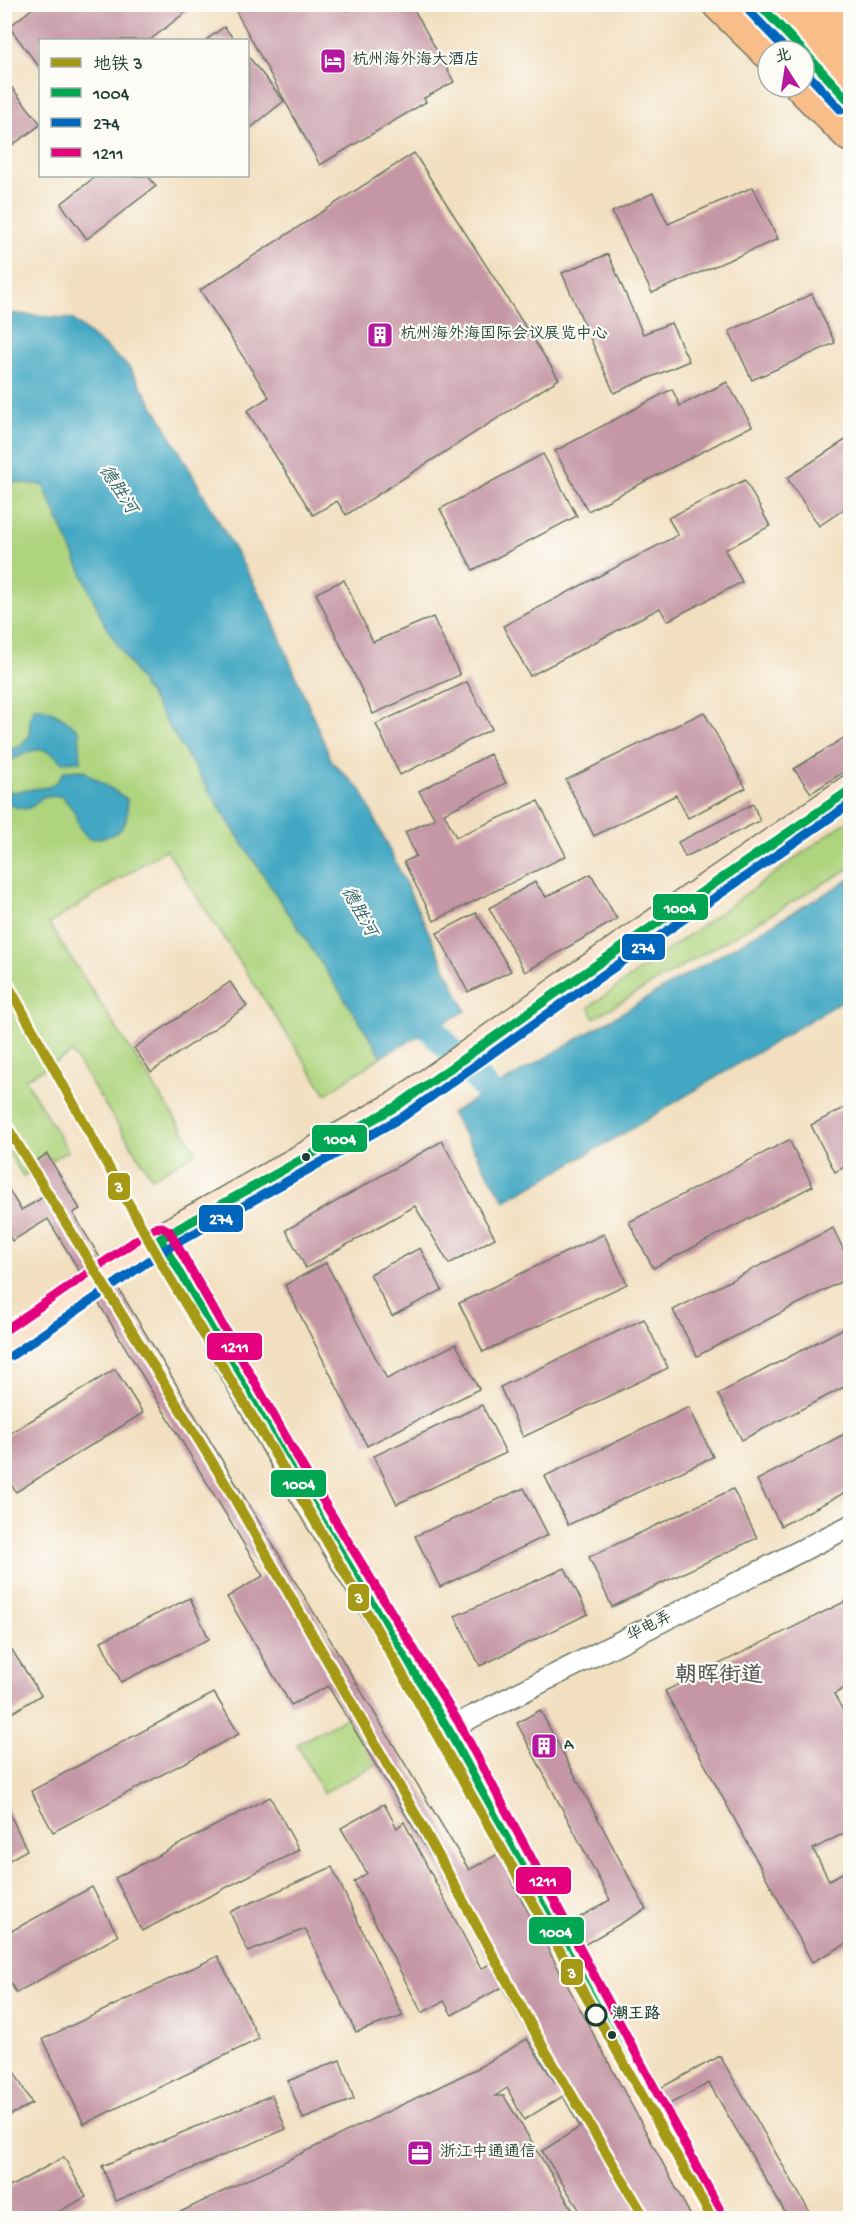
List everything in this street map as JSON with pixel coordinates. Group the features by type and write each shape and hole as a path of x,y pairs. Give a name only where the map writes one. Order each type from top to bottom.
{"main road":[{"path":"719,4 756,40"},
{"path":"759,4 791,39"},
{"path":"790,4 850,71"},
{"path":"833,4 850,23"},
{"path":"816,66 850,102"},
{"path":"814,99 850,135"}],"street":[{"path":"4,1346 160,1239 397,1106 573,981 850,790"},
{"path":"160,1239 286,1462 448,1729 710,2218"},
{"name":"华电弄","path":"448,1729 850,1526"}],"green space":[{"path":"5,481 43,485 104,623 382,1056 326,1094 166,849 49,924 197,1152 152,1178 72,1053 25,1079 68,1151 23,1176 5,1147"},
{"path":"850,819 850,868 594,1018 589,1007"},
{"path":"363,1708 390,1757 323,1793 297,1744"}],"water":[{"path":"4,314 72,319 129,367 160,417 268,609 332,762 361,790 466,1011 382,1056 233,829 104,623 43,485 5,481"},
{"path":"34,708 52,712 79,731 81,761 62,762 48,751 34,750 5,764 5,752 20,746 29,736 30,717"},
{"path":"82,770 127,799 124,825 115,834 89,839 79,827 74,811 62,796 42,797 37,803 25,809 5,804 5,788 12,792 48,787 58,781 64,771"},
{"path":"850,879 850,996 631,1129 505,1201 451,1113"}],"building":[{"path":"38,4 196,4 151,39 39,39 39,67 9,27"},
{"name":"杭州海外海大酒店","path":"232,4 332,4 348,11 360,4 411,4 454,82 424,98 426,102 320,165"},
{"path":"224,27 234,39 207,39"},
{"path":"249,57 284,101 249,129"},
{"path":"4,78 39,122 39,126 4,151"},
{"name":"杭州海外海国际会议展览中心","path":"414,153 559,379 346,515 337,501 313,515 247,411 269,397 200,290"},
{"path":"95,177 149,177 156,186 87,239 61,204"},
{"path":"753,187 778,239 652,293 612,212 653,193 668,224"},
{"path":"608,254 643,334 671,323 689,361 614,393 562,273"},
{"path":"812,294 835,343 752,380 729,331"},
{"path":"727,382 752,426 588,511 555,451 672,389 680,406"},
{"path":"850,437 850,505 819,526 787,478"},
{"path":"543,454 577,516 473,570 440,509"},
{"path":"745,480 770,526 725,550 742,582 667,621 660,608 530,676 503,626 678,535 668,518"},
{"path":"344,580 373,642 433,617 460,675 373,714 316,593"},
{"path":"467,682 492,729 400,775 376,724"},
{"path":"704,712 746,788 688,818 676,795 594,836 566,780"},
{"path":"850,734 850,768 811,793 794,769"},
{"path":"490,754 506,783 444,813 456,837 538,801 566,856 434,921 404,862 416,856 405,832 435,819 419,791"},
{"path":"753,804 760,821 685,857 678,842"},
{"path":"591,874 617,919 525,972 489,908 535,882 546,897"},
{"path":"476,913 511,971 468,992 437,933"},
{"path":"230,982 247,1006 151,1072 134,1048"},
{"path":"850,1105 850,1164 835,1172 811,1125"},
{"path":"789,1140 813,1186 653,1268 629,1222"},
{"path":"442,1141 495,1238 449,1264 415,1206 306,1268 286,1230"},
{"name":"潮王路","path":"47,1154 80,1209 73,1213 469,1870 522,1841 570,1923 610,1900 517,1723 540,1710 646,1909 575,1950 653,2092 720,2056 813,2218 778,2218 786,2214 709,2083 662,2108 723,2218 168,2218 478,2068 527,2039 556,2084 502,1987 452,2015 444,2001 422,2013 354,1882 367,1873 341,1828 384,1804 397,1828 404,1822 481,1969 490,1964 447,1883 328,1686 291,1705 227,1597 263,1576 48,1219 12,1241 7,1232 4,1234 4,1182 21,1210 47,1194 29,1165","holes":["507,2088 524,2120 563,2096 580,2127 542,2151 582,2214 577,2217 504,2096 495,2096"]},
{"path":"833,1228 850,1263 850,1277 697,1356 673,1310"},
{"path":"604,1234 627,1284 483,1352 459,1303"},
{"path":"420,1248 442,1290 392,1316 370,1274"},
{"path":"326,1263 387,1379 456,1344 479,1389 367,1446 285,1285"},
{"path":"644,1319 668,1368 523,1437 500,1387"},
{"path":"850,1325 850,1384 742,1440 718,1394"},
{"path":"115,1369 143,1413 16,1492 4,1474 4,1437"},
{"path":"482,1405 506,1453 397,1504 374,1456"},
{"path":"689,1407 713,1457 568,1525 545,1476"},
{"path":"850,1431 850,1490 781,1526 757,1480"},
{"path":"524,1488 548,1535 440,1587 415,1536"},
{"path":"733,1489 757,1538 612,1607 589,1557"},
{"path":"565,1568 588,1614 480,1666 455,1616"},
{"path":"190,1598 209,1639 121,1682 101,1641"},
{"path":"850,1599 850,1685 834,1694 850,1724 850,1830 813,1849 829,1880 850,1869 850,1942 812,1962 665,1691"},
{"path":"12,1650 41,1695 4,1718 4,1654"},
{"path":"214,1693 239,1734 53,1832 31,1791"},
{"path":"270,1797 299,1850 142,1931 115,1878"},
{"path":"7,1808 27,1850 4,1863 4,1809"},
{"path":"332,1867 403,2016 356,2032 305,1929 248,1952 230,1912"},
{"path":"92,1887 118,1936 16,1993 4,1969 4,1935"},
{"path":"218,1956 259,2039 84,2124 43,2039"},
{"path":"340,2060 354,2099 303,2119 288,2081"},
{"path":"10,2064 32,2104 4,2118 4,2067"},
{"path":"272,2095 286,2129 116,2201 102,2166"},
{"path":"64,2157 86,2197 47,2218 4,2218 4,2190"}],"waterway":[{"name":"德胜河","path":"409,1002 493,1096 522,1105"}],"metro line":[{"name":"3","path":"4,978 167,1273 326,1540 712,2218"},
{"name":"3","path":"4,1122 230,1491 420,1822 542,2045 645,2218"}],"transit line":[{"name":"1004","path":"759,4 792,39"},
{"name":"274","path":"750,12 776,39"},
{"name":"1004","path":"816,65 850,102"},
{"name":"274","path":"816,83 841,110"},
{"name":"1004","path":"160,1239 397,1106 573,981 850,790"},
{"name":"274","path":"11,1356 166,1249 404,1116 850,804"},
{"name":"1211","path":"4,1331 154,1228 162,1227 169,1231 308,1476 459,1723 721,2212"},
{"name":"1004","path":"160,1239 298,1482 448,1729 710,2218"}],"place":[{"name":"杭州海外海大酒店","path":"333,61"},
{"name":"杭州海外海国际会议展览中心","path":"380,335"},
{"name":"A","path":"544,1746"},
{"name":"潮王路","path":"596,2015"},
{"name":"浙江中通通信","path":"420,2153"}],"district":[{"name":"朝晖街道","path":"719,1677"}]}
